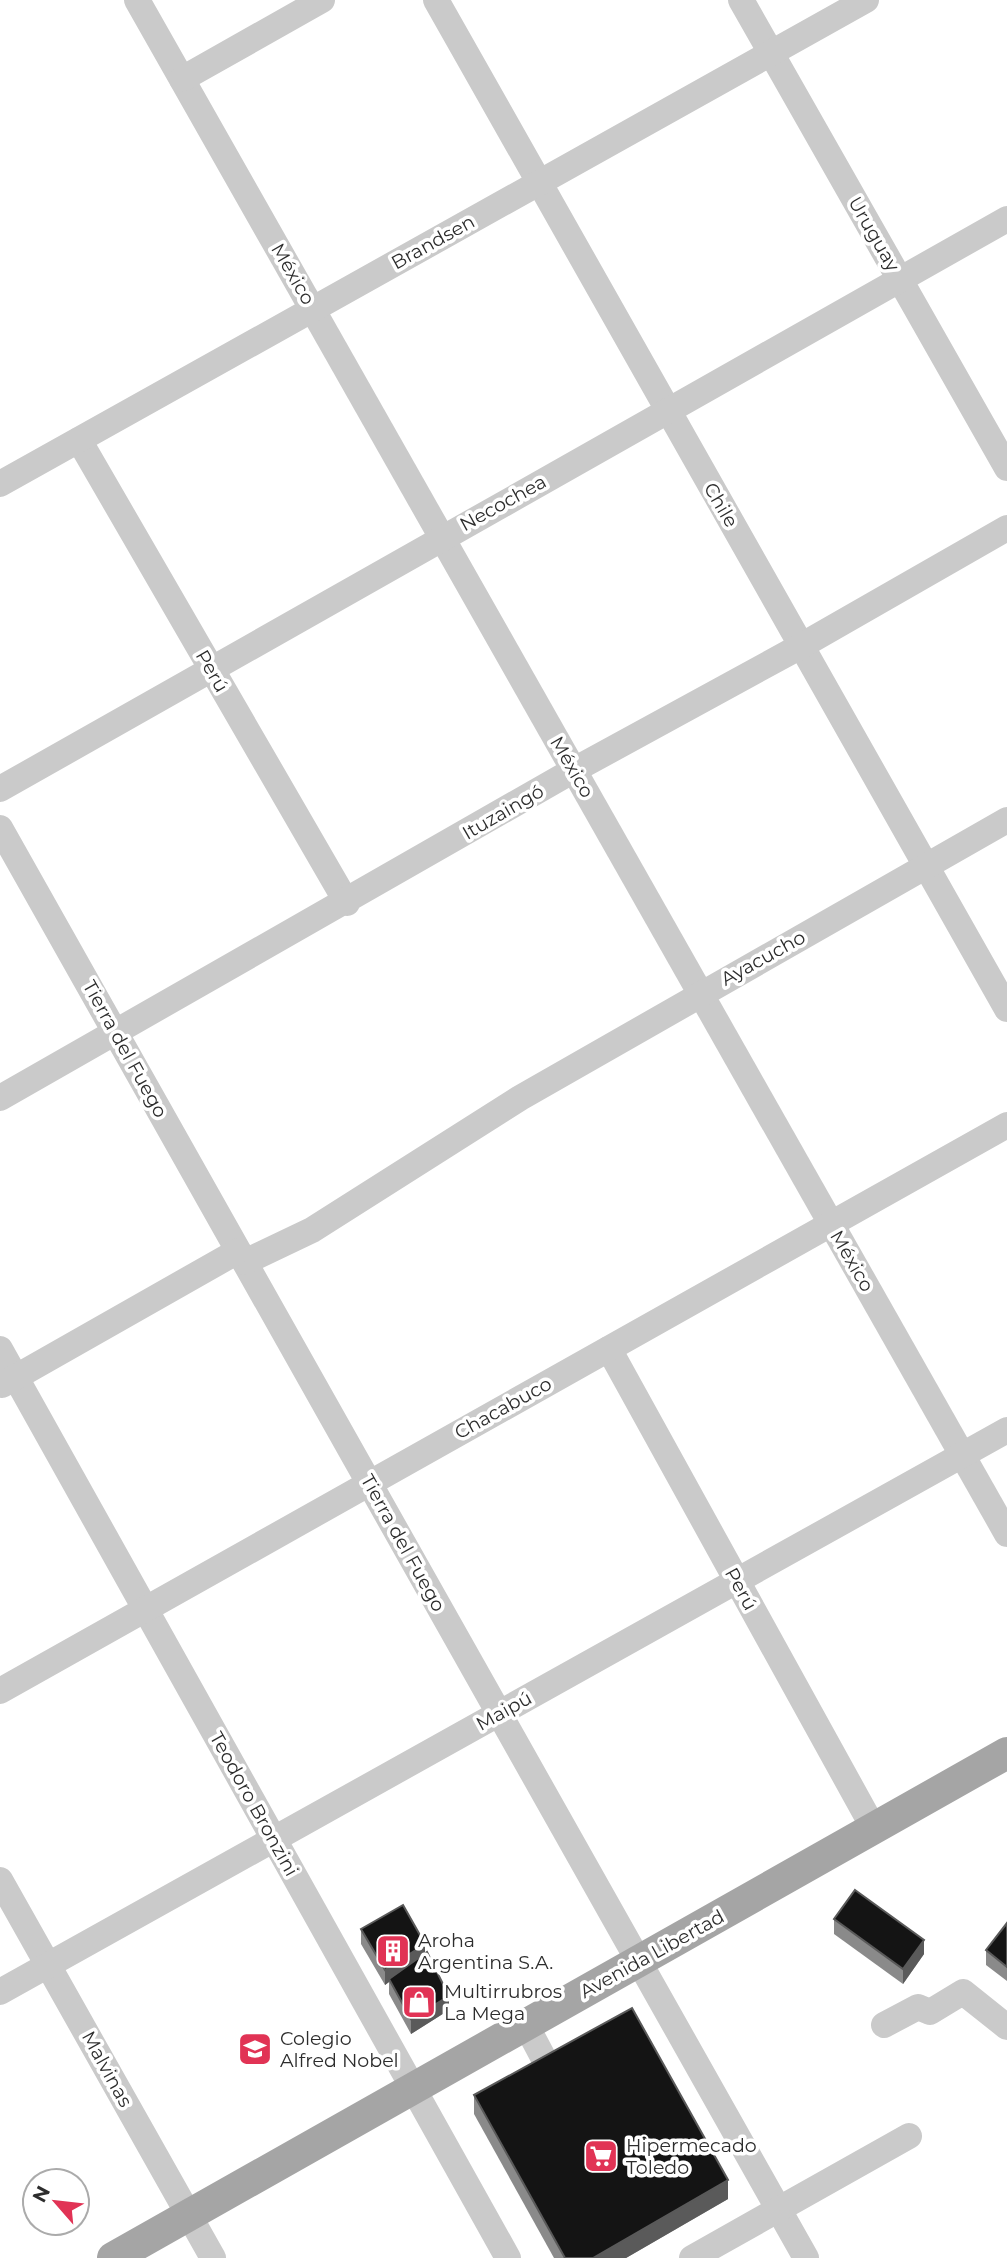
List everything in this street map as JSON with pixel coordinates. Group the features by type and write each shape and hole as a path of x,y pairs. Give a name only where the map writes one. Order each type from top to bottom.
{"main road":[{"name":"Avenida Libertad","path":"113,2258 1007,1754"}],"street":[{"name":"México","path":"137,0 1007,1534"},
{"path":"182,79 322,0"},
{"name":"Chile","path":"436,0 1007,1009"},
{"name":"Uruguay","path":"741,0 1007,468"},
{"name":"Brandsen","path":"0,484 866,0"},
{"name":"Necochea","path":"0,789 1007,219"},
{"name":"Perú","path":"79,440 346,903"},
{"name":"Ituzaingó","path":"0,1098 1007,528"},
{"name":"Ayacucho","path":"242,1256 312,1230 520,1098 1007,820"},
{"name":"Tierra del Fuego","path":"0,828 806,2258"},
{"name":"Chacabuco","path":"0,1691 1007,1125"},
{"path":"8,1382 242,1256"},
{"name":"Teodoro Bronzini","path":"0,1349 8,1382 145,1609 508,2258"},
{"name":"Perú","path":"609,1349 874,1829"},
{"name":"Maipú","path":"0,1992 1007,1430"},
{"name":"Malvinas","path":"0,1880 213,2258"},
{"path":"884,2025 918,2007 930,2012 963,1993 1007,2027"},
{"path":"526,2025 572,2112"},
{"path":"692,2258 909,2136"}],"building":[{"path":"855,1890 924,1940 903,1969 834,1919"},
{"name":"Aroha Argentina S.A.","path":"403,1905 425,1944 385,1970 361,1929"},
{"path":"1007,1923 1007,1967 986,1950"},
{"name":"Multirrubros La Mega","path":"427,1952 449,1996 411,2019 389,1979"},
{"name":"Hipermecado Toledo","path":"632,2008 728,2180 593,2258 565,2258 474,2095"}],"place":[{"name":"Aroha Argentina S.A.","path":"393,1951"},
{"name":"Multirrubros La Mega","path":"419,2002"},
{"name":"Colegio Alfred Nobel","path":"255,2049"},
{"name":"Hipermecado Toledo","path":"601,2156"}]}
